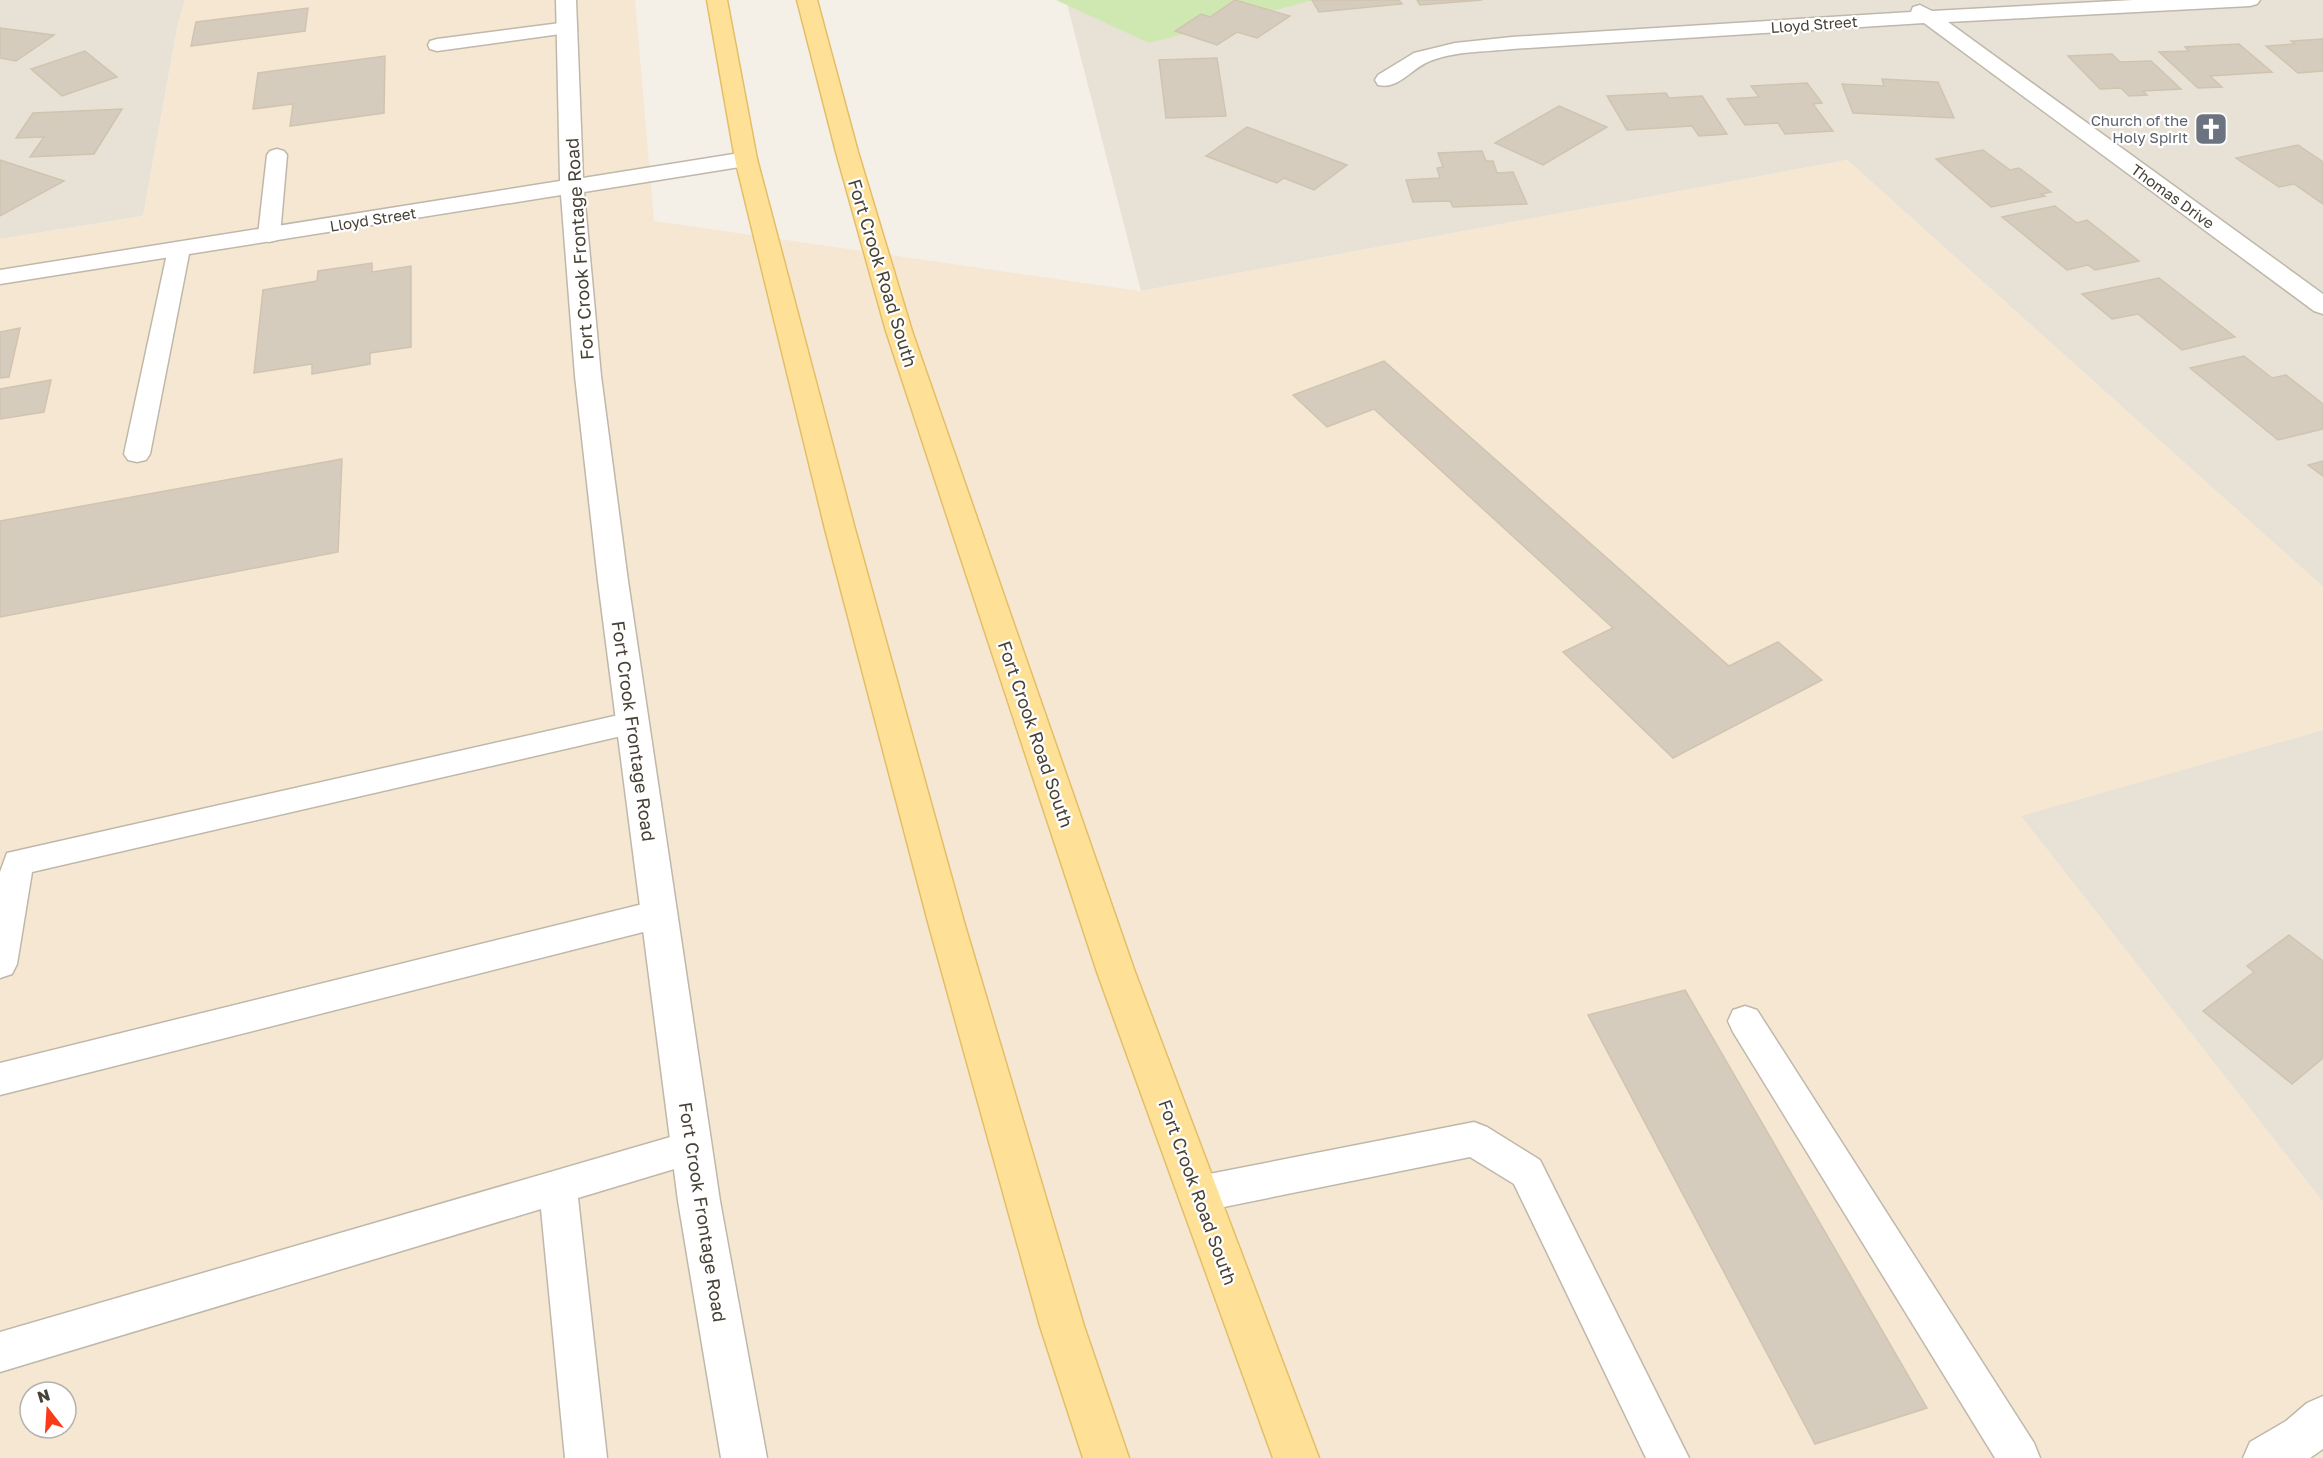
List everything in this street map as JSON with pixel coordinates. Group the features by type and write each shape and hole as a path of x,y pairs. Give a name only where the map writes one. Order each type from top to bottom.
{"main road":[{"path":"717,0 747,159 840,529 946,922 1062,1326 1106,1458"},
{"name":"Fort Crook Road South","path":"807,0 847,152 899,331 1116,972 1296,1458"}],"street":[{"name":"Thomas Drive","path":"1907,0 1926,17 2323,306"},
{"name":"Lloyd Street","path":"1386,80 1421,57 1467,47 1926,17 2250,0"},
{"name":"Fort Crook Frontage Road","path":"567,14 572,188 588,376 632,723 691,1148 744,1458"},
{"name":"Lloyd Street","path":"0,277 747,159"},
{"path":"2266,1458 2302,1437 2323,1419"}],"lane":[{"path":"437,45 567,14"},
{"path":"269,235 277,154"},
{"path":"137,453 179,249"},
{"path":"0,964 18,862 632,723"},
{"path":"0,1079 659,914"},
{"path":"1744,1021 2019,1458"},
{"path":"1198,1194 1474,1139 1527,1172 1668,1458"},
{"path":"0,1352 691,1148"},
{"path":"558,1186 586,1458"}],"shaded area":[{"path":"0,0 185,0 178,23 143,216 0,239"},
{"path":"185,0 635,0 654,221 1140,291 1847,160 2323,587 2323,730 2021,816 2323,1202 2323,1458 0,1458 0,239 143,216 178,23"},
{"path":"1066,0 2323,0 2323,587 1847,160 1141,291"},
{"path":"2323,730 2323,1202 2020,815"}],"green space":[{"path":"1056,0 1314,0 1149,43"}],"building":[{"path":"1235,0 1290,16 1257,38 1237,32 1217,45 1175,31 1201,14 1210,17"},
{"path":"1312,0 1399,0 1402,4 1319,12"},
{"path":"1417,0 1482,0 1420,5"},
{"path":"308,8 305,31 191,46 196,22"},
{"path":"0,28 54,35 16,61 0,58"},
{"path":"2323,39 2323,71 2298,73 2266,46 2295,44 2291,41"},
{"path":"2239,44 2272,72 2210,76 2222,87 2198,88 2159,52 2189,51 2185,47"},
{"path":"85,51 117,77 62,96 31,69"},
{"path":"2112,54 2120,62 2151,61 2181,89 2143,91 2147,95 2129,96 2121,88 2100,89 2068,56"},
{"path":"385,56 384,113 290,126 293,104 253,109 258,73"},
{"path":"1217,58 1226,116 1166,118 1159,60"},
{"path":"1882,79 1938,82 1954,118 1853,113 1842,84 1884,86"},
{"path":"1807,83 1822,103 1813,104 1833,131 1785,134 1778,123 1745,125 1727,99 1759,97 1751,86"},
{"path":"1666,93 1669,98 1702,96 1727,134 1699,136 1692,126 1627,130 1607,96"},
{"path":"1559,106 1607,127 1543,165 1495,143"},
{"path":"122,109 94,154 30,157 44,137 16,138 33,113"},
{"path":"1247,127 1347,165 1314,190 1284,178 1277,183 1206,156"},
{"path":"2298,145 2323,162 2323,204 2294,184 2279,187 2236,158"},
{"path":"1983,150 2010,170 2019,168 2051,192 2041,194 2045,196 1991,207 1936,159"},
{"path":"1482,151 1486,161 1493,161 1497,173 1513,172 1527,204 1453,207 1450,201 1413,202 1406,180 1440,178 1437,168 1443,167 1438,153"},
{"path":"0,160 64,181 0,216"},
{"path":"2055,206 2077,223 2087,220 2139,261 2095,270 2088,265 2067,270 2002,217"},
{"path":"372,263 372,272 411,266 411,347 370,353 370,364 312,374 312,364 254,373 263,290 317,281 318,271"},
{"path":"2159,278 2235,337 2182,350 2138,314 2112,319 2082,294"},
{"path":"20,328 9,377 0,378 0,332"},
{"path":"2244,356 2272,378 2286,375 2323,404 2323,429 2278,440 2190,368"},
{"path":"1384,361 1729,666 1778,642 1822,680 1673,758 1563,652 1613,628 1374,409 1327,427 1293,395"},
{"path":"51,380 44,412 0,419 0,389"},
{"path":"342,459 338,552 0,617 0,521"},
{"path":"2323,461 2323,476 2308,465"},
{"path":"2289,935 2323,961 2323,1058 2292,1084 2203,1011 2254,972 2247,966"},
{"path":"1685,990 1927,1408 1815,1444 1588,1015"}],"place":[{"name":"Church of the Holy Spirit","path":"2211,129"}]}
